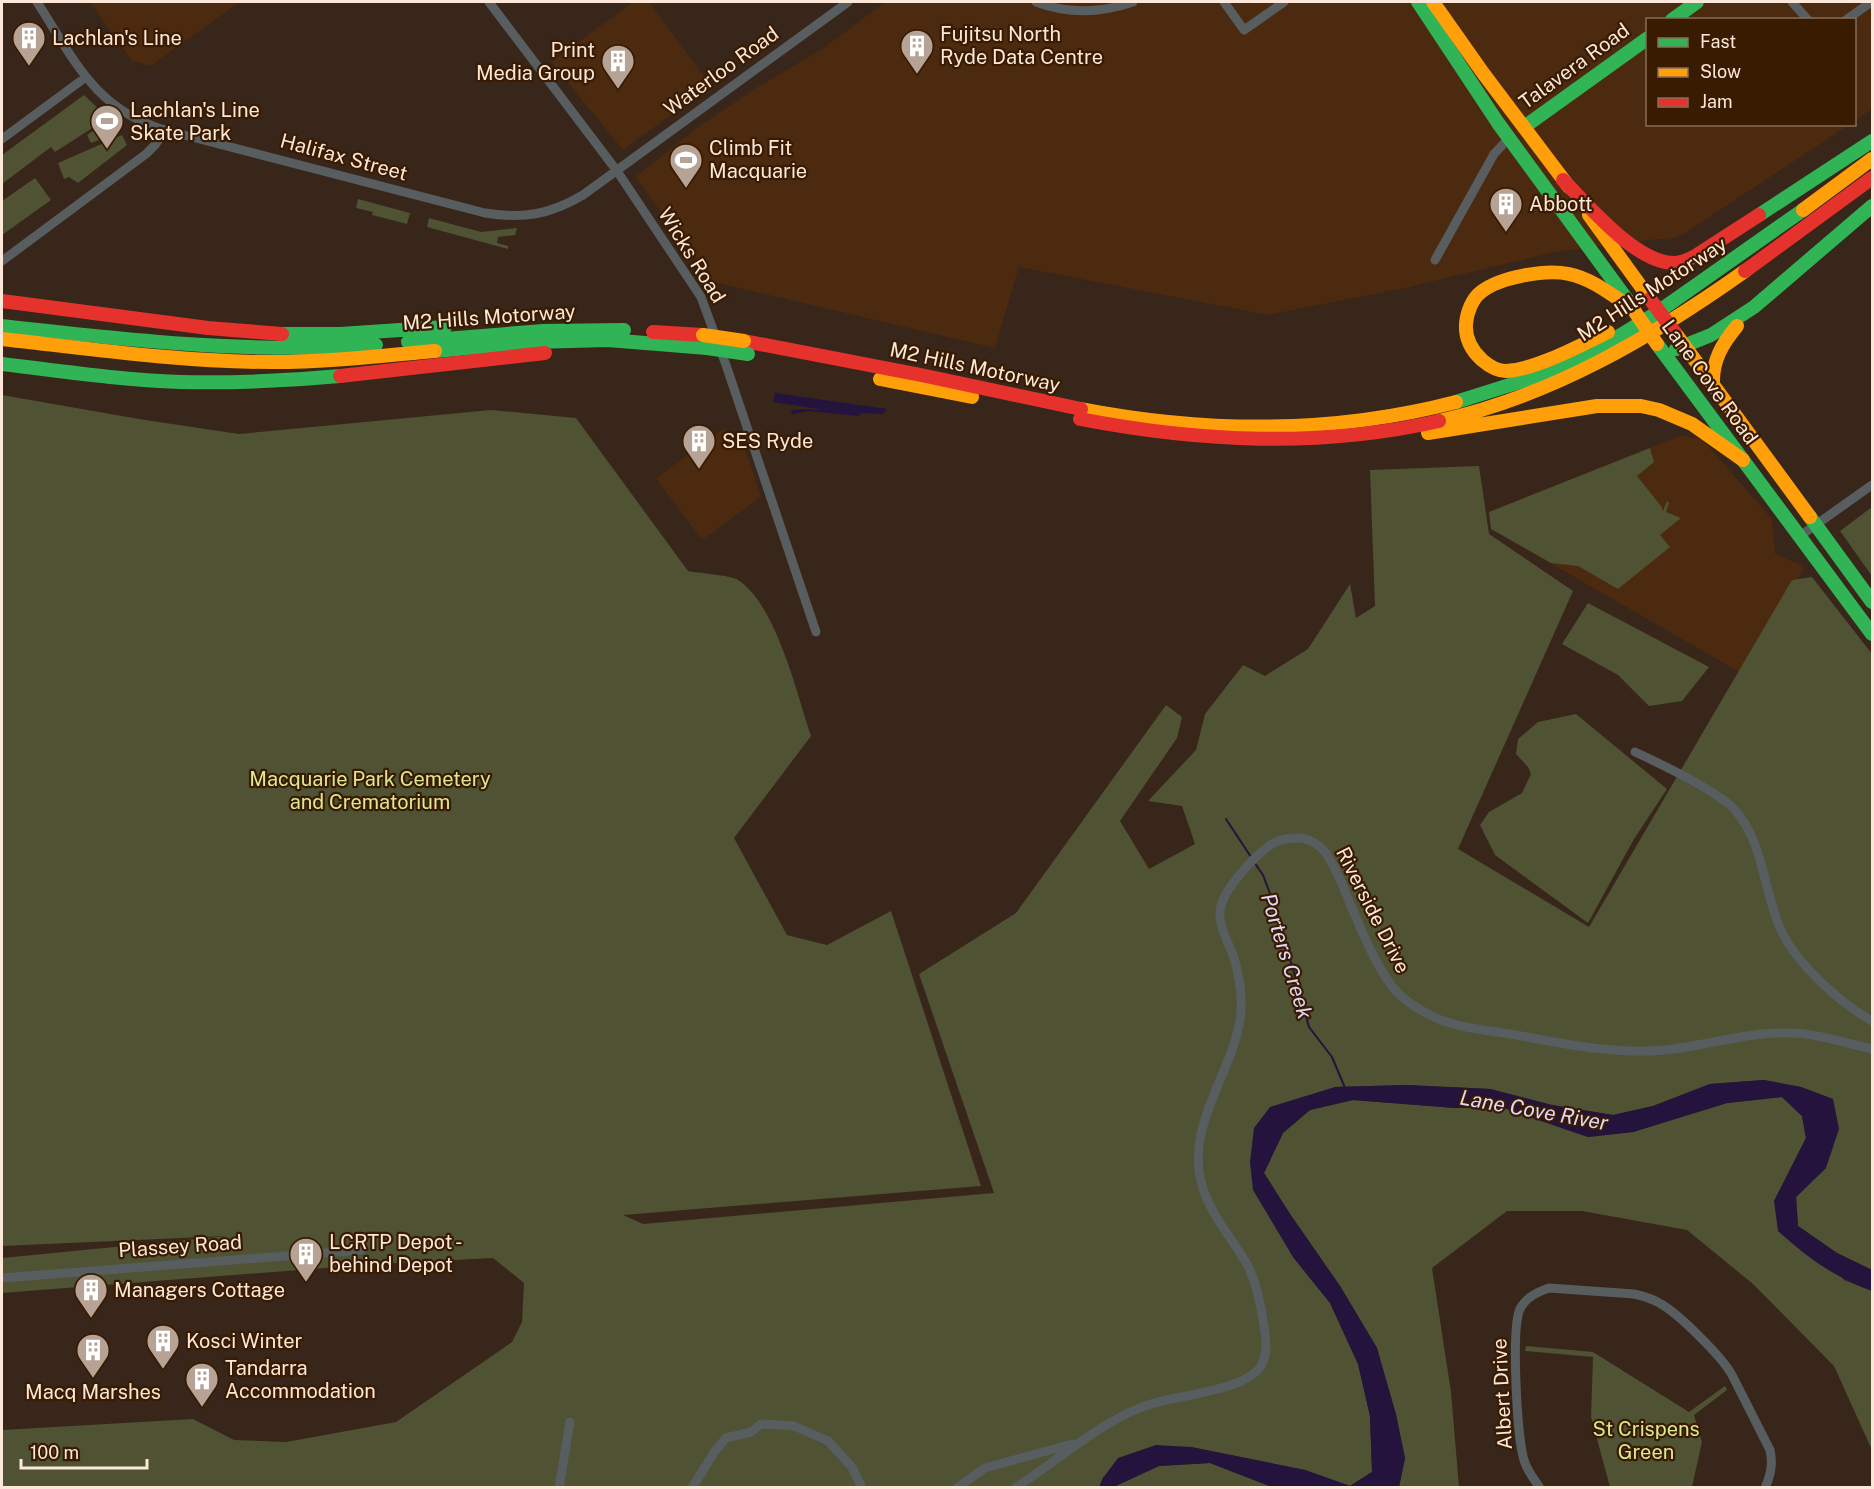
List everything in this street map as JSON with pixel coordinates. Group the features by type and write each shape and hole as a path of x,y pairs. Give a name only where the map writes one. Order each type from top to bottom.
{"main road":[{"name":"Lane Cove Road","path":"1418,2 1509,138 1661,349 1872,634"},
{"name":"Lane Cove Road","path":"1433,2 1872,602"},
{"path":"1675,18 1696,2"},
{"name":"Talavera Road","path":"1509,138 1646,39"},
{"path":"1563,180 1639,250 1656,260 1675,263 1704,251 1872,141"},
{"name":"M2 Hills Motorway","path":"2,326 202,347 274,350 358,346 494,333 581,329 746,347 1138,418 1224,427 1298,427 1389,418 1479,396 1576,360 1660,311 1872,159"},
{"name":"M2 Hills Motorway","path":"746,347 1149,432 1233,439 1330,438 1383,432 1440,420 1509,400 1631,345 1700,302 1872,178"},
{"path":"1661,349 1684,346 1711,335 1754,307 1872,206"},
{"path":"1633,309 1588,280 1570,274 1544,273 1491,286 1481,292 1467,314 1466,333 1472,350 1489,367 1514,371 1643,315 1660,311"},
{"path":"2,301 226,330 278,334 339,335 530,323 581,329"},
{"path":"1713,385 1712,370 1717,352 1754,307"},
{"name":"M2 Hills Motorway","path":"2,339 182,358 267,362 355,358 514,344 607,340 705,341"},
{"path":"2,364 138,378 203,382 261,381 582,349 607,340"},
{"path":"1330,438 1352,445 1618,404 1646,406 1669,412 1711,435 1743,460"}],"street":[{"name":"Halifax Street","path":"37,2 86,77 116,108 132,118 165,130 484,213 504,216 524,217 569,204 616,171"},
{"name":"Wicks Road","path":"489,2 616,171 701,297 710,317 816,632"},
{"name":"Waterloo Road","path":"616,171 848,2"},
{"path":"1036,2 1073,11 1089,12 1133,2"},
{"path":"1224,2 1244,30 1284,2"},
{"path":"1792,2 1806,18"},
{"path":"1849,18 1871,2"},
{"path":"2,139 86,77"},
{"path":"2,261 146,154 165,130"},
{"path":"1436,260 1494,154 1509,138"},
{"path":"1800,536 1872,484"},
{"path":"1635,752 1721,798 1733,808 1749,830 1756,845 1780,928 1795,954 1825,986 1872,1021"},
{"name":"Riverside Drive","path":"1015,1488 1080,1442 1142,1407 1242,1381 1259,1369 1265,1356 1267,1348 1255,1283 1247,1265 1210,1204 1202,1186 1199,1170 1201,1136 1207,1114 1231,1052 1240,1021 1239,974 1220,920 1220,910 1228,892 1269,844 1296,838 1306,839 1323,850 1336,870 1365,937 1390,984 1411,1005 1439,1020 1571,1045 1640,1052 1684,1048 1763,1033 1807,1034 1872,1049"},
{"name":"Plassey Road","path":"2,1278 362,1250"},
{"name":"Albert Drive","path":"1540,1488 1529,1473 1523,1459 1515,1380 1517,1320 1520,1309 1527,1300 1549,1288 1641,1295 1674,1313 1726,1364 1732,1375 1770,1450 1771,1468 1765,1488"},
{"path":"559,1488 570,1422"},
{"path":"694,1486 715,1451 726,1438 751,1432 761,1425 794,1425 828,1441 852,1467 862,1488"},
{"name":"Riverside Drive","path":"957,1488 985,1468 1080,1442"}],"shaded area":[{"path":"90,2 240,2 150,66 131,60"},
{"path":"633,2 649,2 711,86 623,150 551,62"},
{"path":"885,2 1872,2 1872,109 1856,120 1856,18 1646,18 1646,126 1847,126 1682,235 1668,240 1657,239 1551,253 1405,288 1268,315 1019,267 995,348 713,282 635,177 701,125 756,88 825,47"},
{"path":"725,428 746,451 761,497 702,540 656,478"},
{"path":"1683,435 1703,440 1772,519 1775,554 1801,565 1804,569 1739,672 1491,529 1489,512"}],"green space":[{"path":"84,95 108,118 55,152 51,147 2,184 2,155"},
{"path":"111,118 121,124 121,132 91,143 87,135"},
{"path":"122,135 127,145 78,183 69,177 64,179 58,163"},
{"path":"35,178 51,200 2,235 2,201"},
{"path":"358,199 410,213 407,224 372,215 373,212 356,208"},
{"path":"429,218 481,232 517,228 515,235 498,237 497,243 508,246 508,249 427,227"},
{"name":"Macquarie Park Cemetery and Crematorium","path":"2,395 239,434 491,410 576,418 688,571 734,578 751,592 763,609 784,651 811,736 734,838 787,935 827,945 891,911 981,1186 623,1215 643,1224 994,1193 919,974 1016,913 1166,705 1182,717 1177,738 1120,821 1149,869 1195,844 1182,806 1148,801 1196,750 1205,714 1243,665 1265,676 1308,649 1350,584 1356,618 1375,606 1370,470 1479,466 1489,534 1573,591 1458,849 1589,927 1792,580 1812,577 1872,654 1872,1270 1837,1253 1798,1226 1796,1197 1826,1168 1833,1099 1801,1087 1764,1080 1710,1084 1653,1106 1613,1115 1552,1105 1490,1089 1407,1085 1335,1087 1250,1162 1293,1257 1330,1303 1358,1364 1370,1416 1372,1472 1350,1486 1305,1470 1191,1447 1103,1478 1099,1488 2,1487 2,1430 193,1419 234,1440 286,1442 396,1422 512,1342 522,1322 524,1283 493,1258 377,1264 2,1293 2,1258 227,1236 2,1246"},
{"path":"1650,448 1654,462 1637,476 1663,511 1667,501 1669,503 1666,512 1681,518 1660,535 1670,547 1618,589 1578,566 1551,563 1491,529 1489,512"},
{"path":"1872,507 1872,576 1840,531"},
{"path":"1588,603 1709,667 1682,701 1649,706 1618,675 1562,644"},
{"path":"1576,714 1667,789 1634,839 1588,923 1495,855 1480,825 1489,812 1522,793 1531,774 1516,754 1518,739 1538,722"},
{"path":"1782,1097 1802,1116 1806,1138 1774,1201 1844,1280 1872,1291 1872,1450 1834,1366 1753,1284 1687,1230 1582,1211 1507,1211 1432,1268 1451,1392 1459,1487 1399,1487 1405,1458 1377,1348 1340,1286 1264,1173 1283,1133 1310,1110 1353,1100 1455,1108 1504,1108 1588,1137 1633,1132 1727,1103"},
{"name":"St Crispens Green","path":"1526,1346 1593,1352 1689,1412 1725,1386 1727,1390 1694,1415 1702,1442 1692,1487 1610,1487 1591,1417 1593,1357 1525,1351"},
{"path":"1210,1463 1272,1487 1116,1488 1117,1485 1159,1466"}],"water":[{"path":"775,393 887,409 883,414 862,413 858,416 809,411 792,414 791,410 819,409 773,402"},
{"name":"Lane Cove River","path":"1764,1080 1801,1087 1833,1099 1839,1129 1826,1168 1796,1197 1798,1226 1837,1253 1872,1270 1872,1291 1822,1266 1778,1231 1774,1201 1806,1138 1802,1116 1782,1097 1727,1103 1633,1132 1588,1137 1504,1108 1455,1108 1353,1100 1310,1110 1283,1133 1264,1173 1340,1286 1377,1348 1396,1414 1405,1458 1399,1487 1272,1487 1210,1463 1159,1466 1116,1487 1099,1487 1118,1458 1156,1445 1191,1447 1305,1470 1350,1486 1372,1472 1370,1416 1358,1364 1330,1303 1293,1257 1253,1190 1250,1162 1254,1128 1270,1107 1335,1087 1407,1085 1490,1089 1552,1105 1613,1115 1653,1106 1710,1084"}],"waterway":[{"name":"Porters Creek","path":"1226,819 1251,857"},
{"name":"Porters Creek","path":"1254,862 1263,875 1277,912 1309,1027 1332,1057 1345,1088"}],"traffic: fast":[{"path":"1418,2 1498,123 1628,301"},
{"path":"1675,18 1697,2"},
{"path":"1524,127 1646,39"},
{"path":"1759,215 1872,141"},
{"path":"1676,349 1711,335 1754,307 1872,206"},
{"path":"1456,402 1529,379 1603,346 1655,314 1803,210"},
{"path":"2,326 142,341 235,347 376,345"},
{"path":"282,334 340,334 445,327"},
{"path":"408,342 543,331 624,330"},
{"path":"435,351 533,342 608,340 707,348"},
{"path":"1657,344 1872,634"},
{"path":"707,348 748,354"},
{"path":"2,364 180,382 260,381 340,376"},
{"path":"1810,517 1872,602"}],"traffic: slow":[{"path":"1433,2 1569,187"},
{"path":"1803,210 1872,159"},
{"path":"1589,215 1650,299"},
{"path":"1439,421 1521,396 1600,361 1674,319 1745,271"},
{"path":"1608,332 1544,362 1506,371 1490,366 1475,352 1468,339 1466,324 1470,306 1481,292 1511,278 1536,274 1559,273 1578,276 1602,288 1633,309"},
{"path":"1633,309 1657,344"},
{"path":"1713,385 1714,368 1719,353 1737,326"},
{"path":"1675,333 1810,517"},
{"path":"703,335 744,341"},
{"path":"2,339 204,360 271,362 435,351"},
{"path":"880,379 972,397"},
{"path":"1081,409 1175,423 1269,427 1363,420 1456,402"},
{"path":"1428,433 1597,406 1641,406 1659,410 1692,424 1743,460"}],"traffic: jam":[{"path":"1745,271 1872,178"},
{"path":"1563,180 1629,244 1644,254 1674,263 1697,255 1759,215"},
{"path":"1650,299 1675,333"},
{"path":"2,301 208,328 282,334"},
{"path":"653,332 703,335"},
{"path":"744,341 1081,409"},
{"path":"340,376 545,353"},
{"path":"1080,419 1170,433 1260,439 1350,435 1394,430 1439,421"}],"place":[{"name":"Lachlan's Line","path":"29,67"},
{"name":"Fujitsu North Ryde Data Centre","path":"917,75"},
{"name":"Print Media Group","path":"618,90"},
{"name":"Lachlan's Line Skate Park","path":"107,150"},
{"name":"Climb Fit Macquarie","path":"686,189"},
{"name":"Abbott","path":"1506,233"},
{"name":"SES Ryde","path":"699,470"},
{"name":"LCRTP Depot - behind Depot","path":"306,1283"},
{"name":"Managers Cottage","path":"91,1319"},
{"name":"Kosci Winter","path":"163,1370"},
{"name":"Macq Marshes","path":"93,1379"},
{"name":"Tandarra Accommodation","path":"202,1408"}]}
